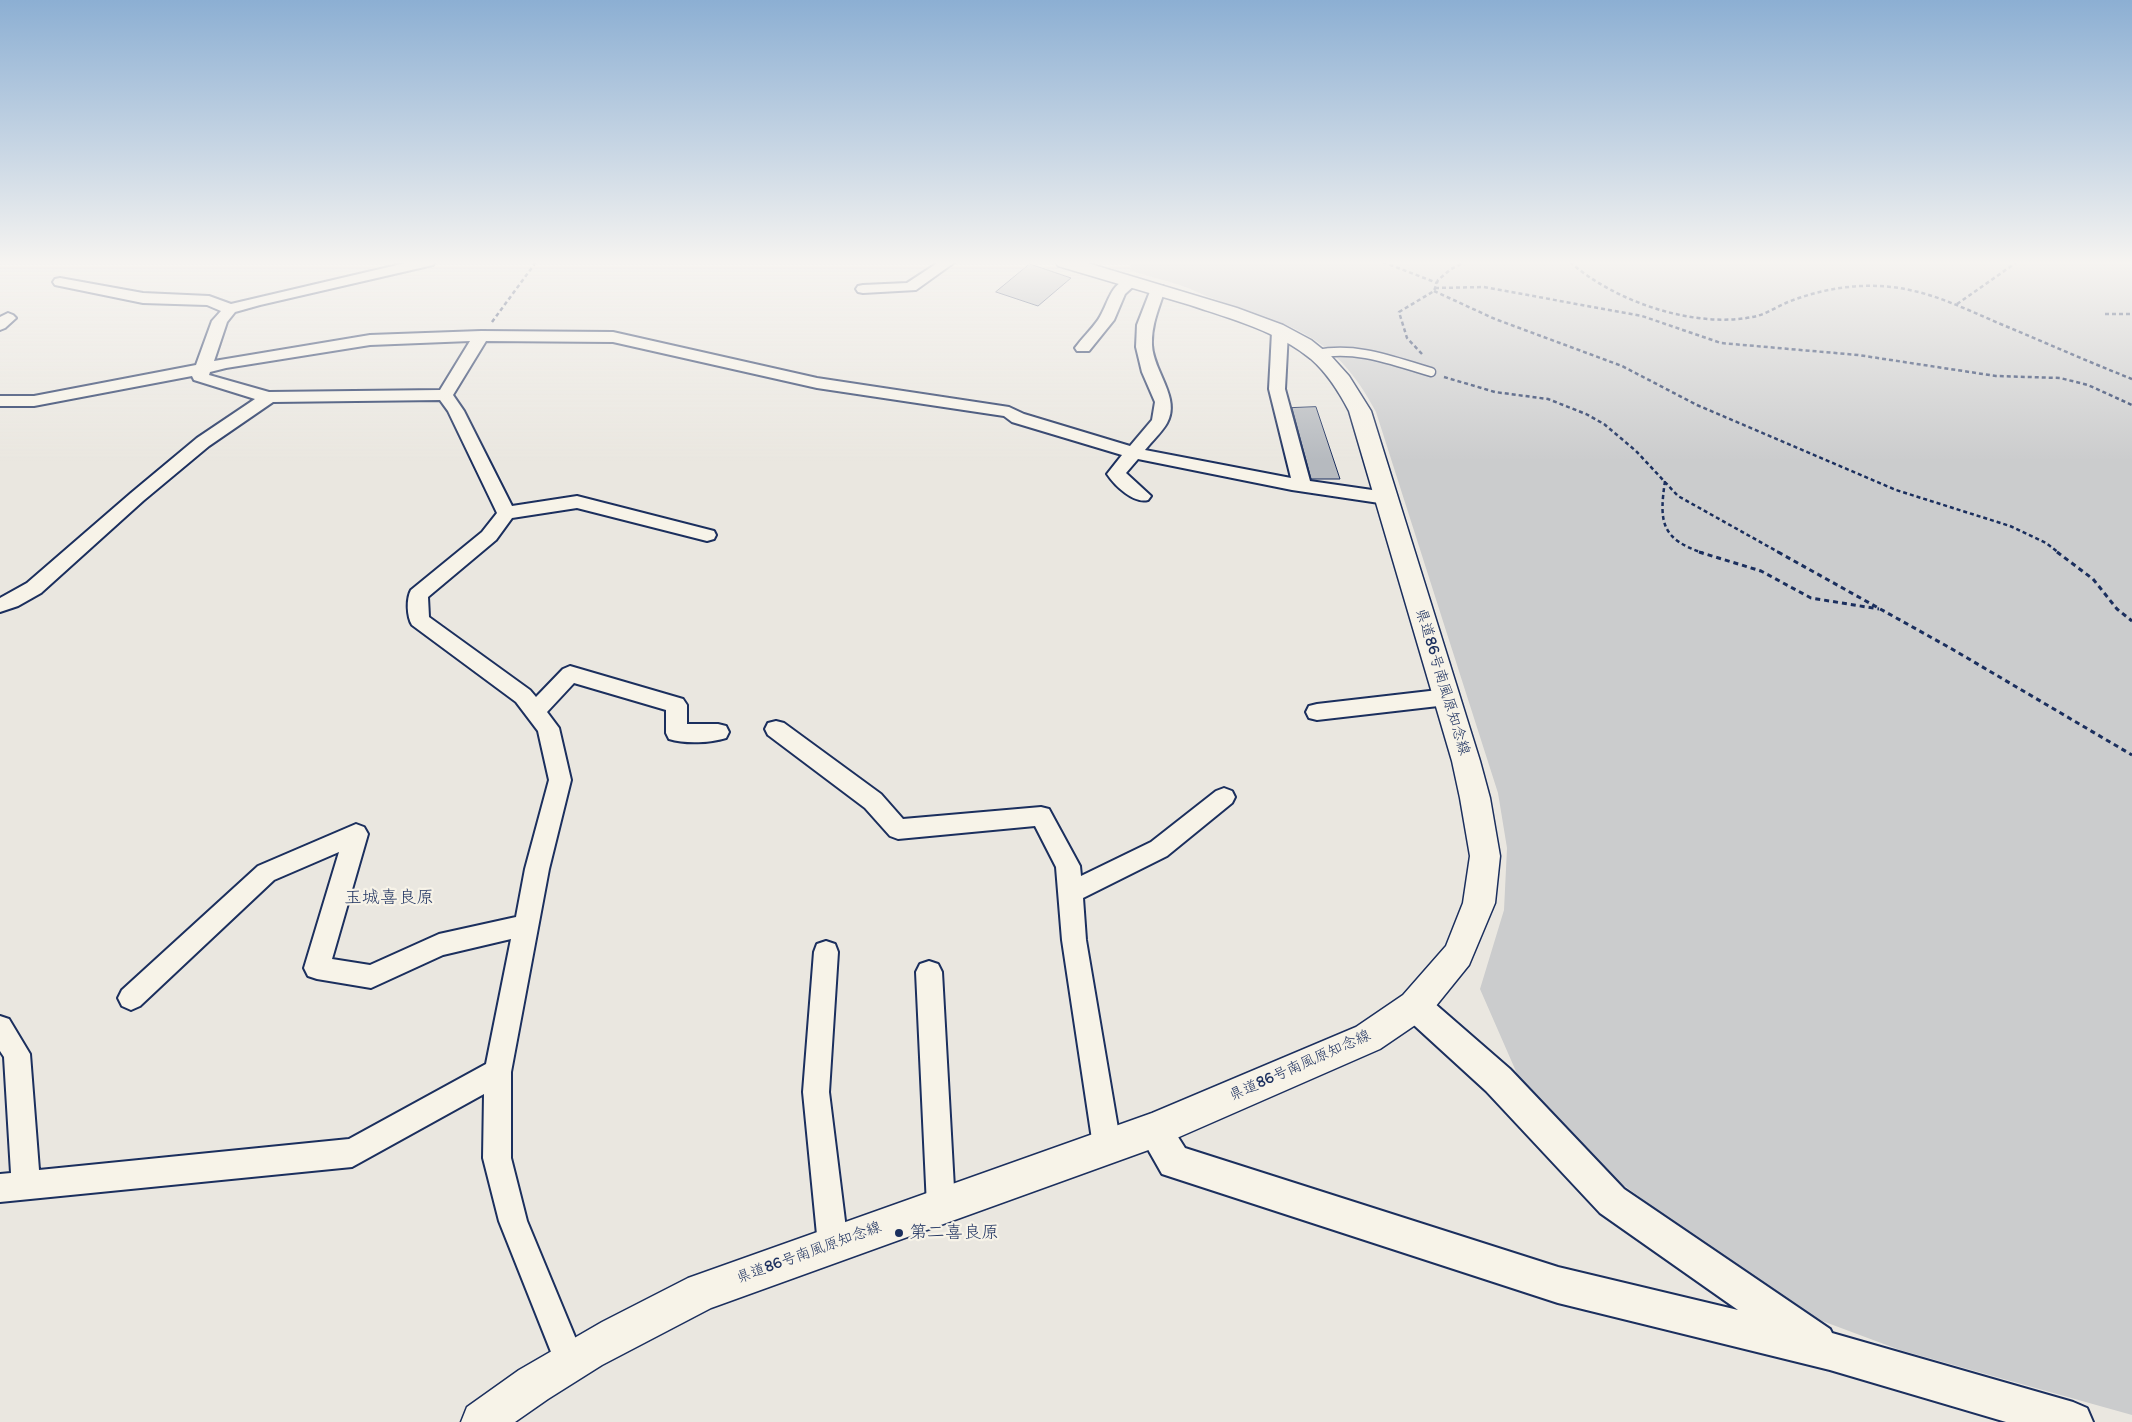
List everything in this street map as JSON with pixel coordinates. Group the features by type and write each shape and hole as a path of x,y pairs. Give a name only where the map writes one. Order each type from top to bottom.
{"main road":[{"name":"県道86号南風原知念線","path":"482,1422 513,1397 570,1361 630,1327 702,1292 1154,1130 1368,1038 1415,1006 1458,955 1479,904 1485,856 1475,798 1447,697 1360,411 1344,382 1317,354 1271,328"}],"street":[{"path":"217,328 200,378 249,393 269,397 445,395"},
{"path":"1084,348 1099,328"},
{"path":"1142,496 1116,474 1160,421 1163,402 1150,372 1144,347 1145,328"},
{"path":"1280,332 1277,389 1302,485"},
{"path":"445,395 481,336"},
{"path":"0,401 34,401 310,348 370,340 481,336 613,337 817,383 1009,412 1018,418 1134,453 1302,485 1386,498"},
{"path":"445,395 456,411 506,513"},
{"path":"0,605 12,601 34,588 203,442 269,397"},
{"path":"570,1361 513,1221 497,1158 498,1072 537,869 560,780 548,728 535,711 523,696 419,620 418,595 489,536 506,513 577,502 707,535"},
{"path":"535,711 570,674 676,705 677,732 718,732"},
{"path":"1317,712 1447,697"},
{"path":"776,728 873,801 898,829 1041,816 1068,866 1074,940 1107,1146"},
{"path":"1070,893 1159,849 1224,797"},
{"path":"131,998 266,873 356,834 317,968 371,977 439,945 527,924"},
{"path":"826,952 816,1092 832,1245"},
{"path":"929,972 941,1206"},
{"path":"1415,1006 1498,1080 1612,1201 1830,1351"},
{"path":"0,1028 17,1054 13,1186 352,1153 498,1072"},
{"path":"1154,1130 1174,1162 1558,1285 1830,1351 2073,1422"}],"lane":[{"path":"1317,354 1335,350 1353,351 1431,372"}],"path":[{"path":"481,336 487,328"},
{"path":"1404,328 1407,338 1428,362 1431,372 1502,394 1547,399 1570,405 1592,417 1648,460 1678,496 1884,610 2132,755"},
{"path":"1520,328 1622,366 1697,405 1896,490 2010,526 2046,543 2093,580 2117,609 2132,620"},
{"path":"1681,328 1720,343 1738,346 1765,346 1858,356 1996,376 2060,378 2088,385 2132,405"},
{"path":"2012,328 2132,379"},
{"path":"1665,480 1661,511 1663,521 1666,530 1680,544 1700,553 1733,560 1761,571 1818,600 1884,610"}],"shaded area":[{"path":"1294,328 2132,328 2132,1415 1900,1350 1790,1309 1618,1181 1518,1076 1480,989 1504,910 1507,848 1498,793 1376,412 1361,386 1345,366 1327,349 1309,336"}],"building":[{"path":"1316,407 1340,479 1311,479 1292,408"}],"place":[{"name":"第二喜良原","path":"899,1233"}],"district":[{"name":"玉城喜良原","path":"389,898"}]}
